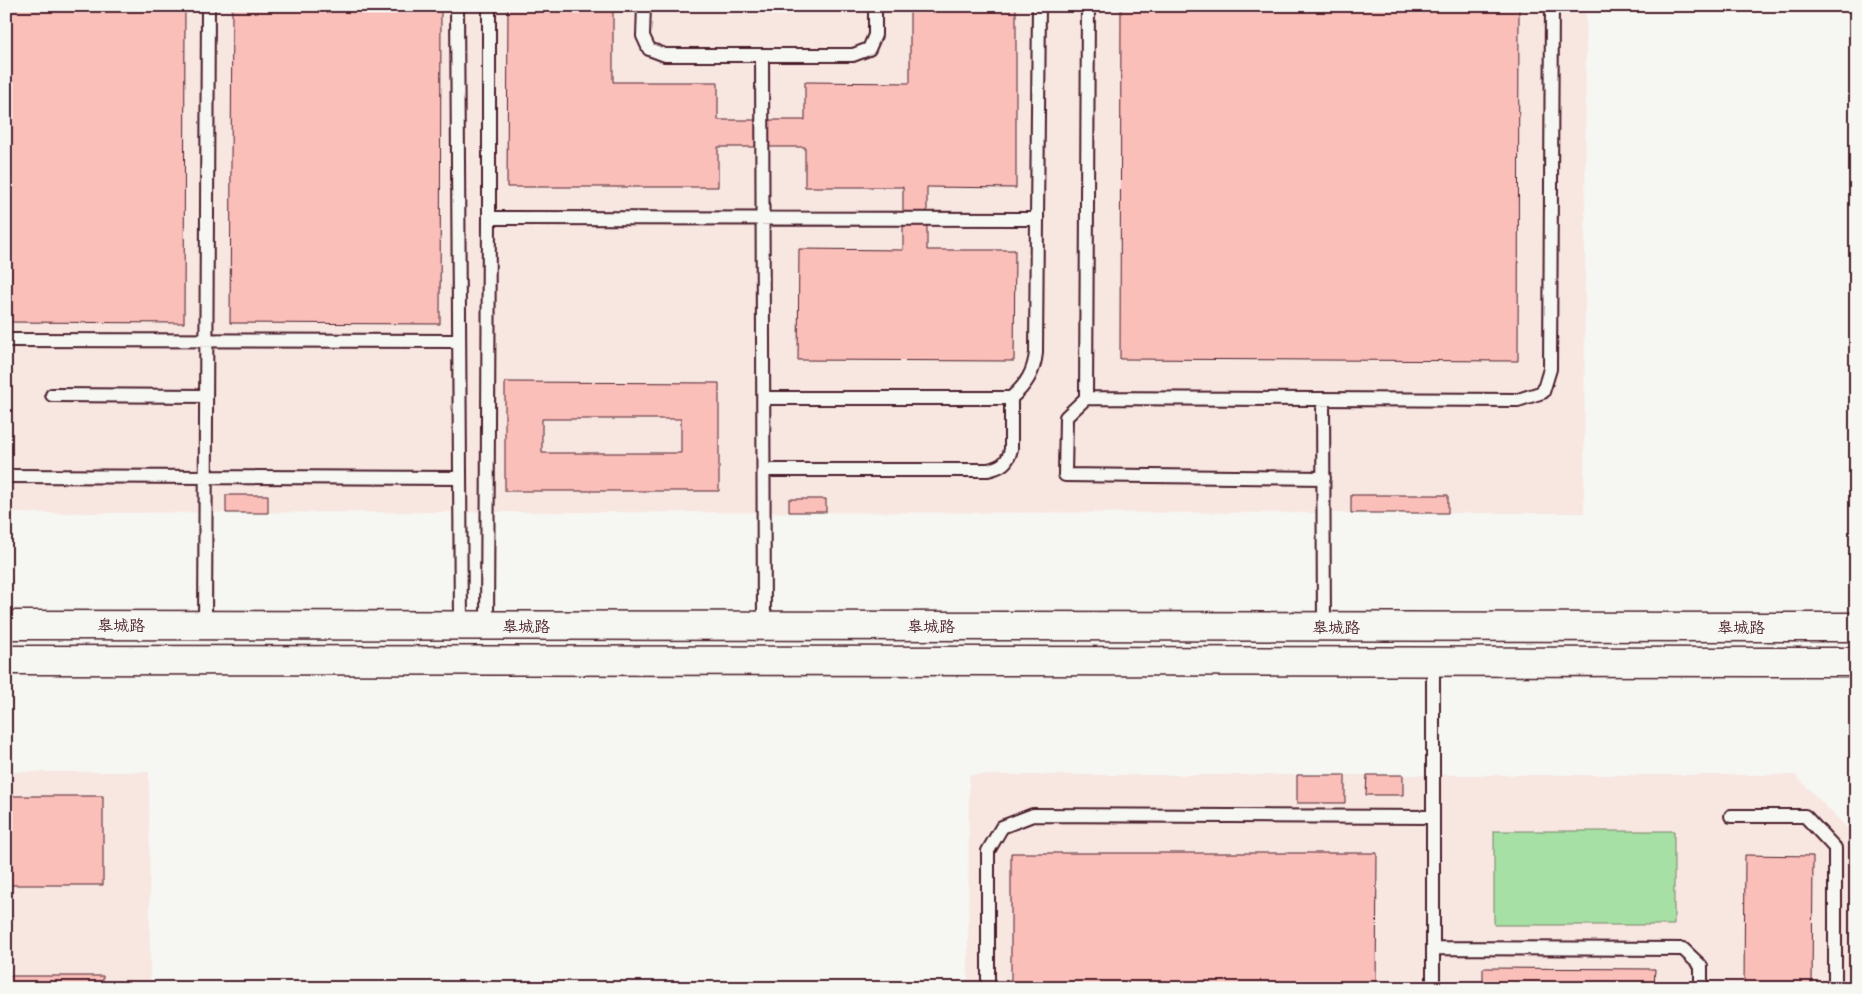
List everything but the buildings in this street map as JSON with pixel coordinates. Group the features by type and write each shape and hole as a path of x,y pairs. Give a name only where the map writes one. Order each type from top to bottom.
{"main road":[{"name":"皋城路","path":"6,625 1856,627"},
{"path":"6,660 1856,662"}],"lane":[{"path":"205,625 208,6"},
{"path":"457,6 460,478 474,626"},
{"path":"474,626 489,218 489,6"},
{"path":"644,6 644,36 649,48 665,55 853,55 869,48 875,35 875,6"},
{"path":"764,398 1011,398 1029,379 1035,366 1036,352 1038,6"},
{"path":"1086,398 1088,6"},
{"path":"1324,478 1065,475 1066,417 1086,398 1518,400 1543,392 1550,369 1552,6"},
{"path":"762,55 764,626"},
{"path":"489,218 1037,219"},
{"path":"6,340 459,341"},
{"path":"52,395 206,396"},
{"path":"764,470 988,470 997,468 1004,464 1009,457 1011,449 1011,398"},
{"path":"1323,399 1324,627"},
{"path":"6,476 460,478"},
{"path":"1433,662 1433,988"},
{"path":"988,988 988,851 1002,827 1033,815 1433,816"},
{"path":"1730,816 1805,816 1835,848 1835,988"},
{"path":"1433,948 1684,949 1701,966 1701,988"}],"shaded area":[{"path":"6,6 1586,6 1584,513 6,513"},
{"path":"6,772 149,772 150,988 6,988"},
{"path":"969,775 1795,775 1856,837 1856,988 968,988"}],"green space":[{"path":"1494,831 1674,831 1674,925 1494,925"}]}
